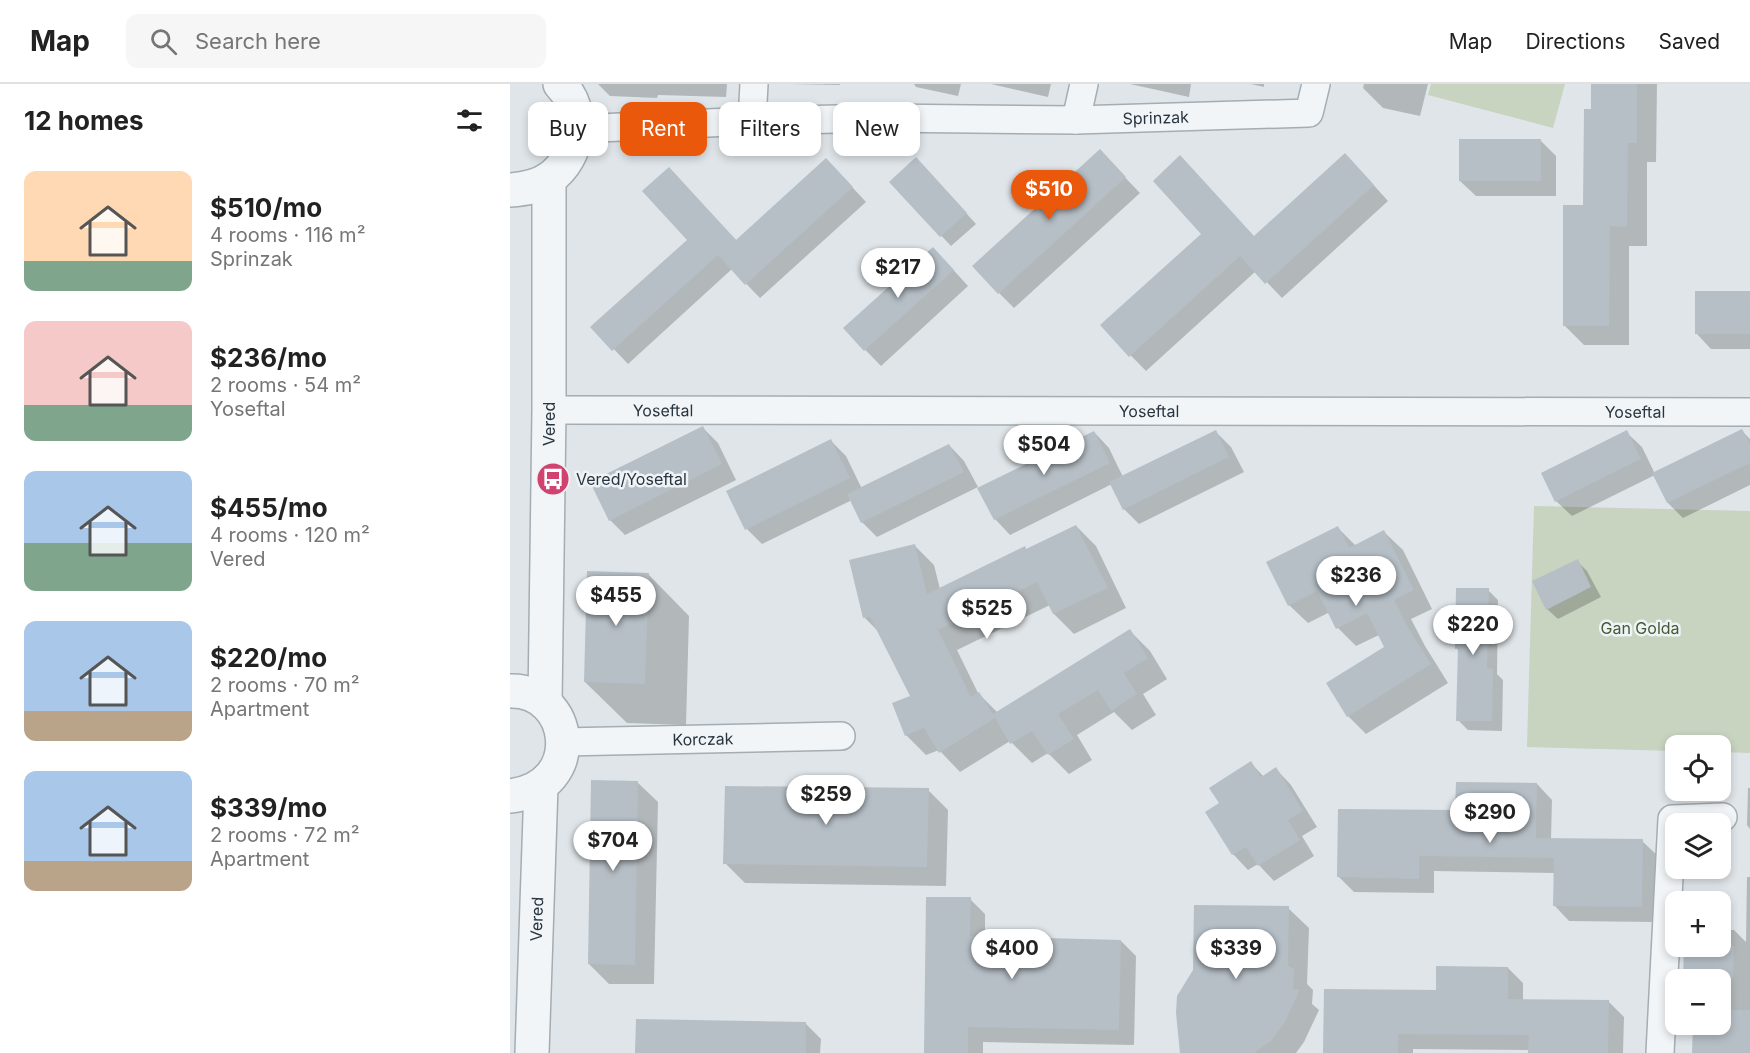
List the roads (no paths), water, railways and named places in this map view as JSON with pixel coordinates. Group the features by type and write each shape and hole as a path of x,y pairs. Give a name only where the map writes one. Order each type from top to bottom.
{"street":[{"path":"560,84 571,102"},
{"path":"753,102 754,84"},
{"path":"1076,120 1084,84"},
{"name":"Sprinzak","path":"821,119 1076,120 1309,113 1316,84"},
{"name":"Sprinzak","path":"608,128 719,123"},
{"path":"510,190 529,188 549,180 564,166 569,156"},
{"name":"Vered","path":"545,703 549,180"},
{"name":"Yoseftal","path":"549,410 1750,412"},
{"path":"510,691 530,694 545,703 561,728 563,742 562,755 550,778 526,794 510,796"},
{"name":"Korczak","path":"563,742 841,736"},
{"name":"Vered","path":"532,1053 541,786"},
{"path":"1660,1053 1669,879"}],"place":[{"name":"Vered/Yoseftal","path":"553,479"}],"park label":[{"name":"Gan Golda","path":"1640,628"}]}
